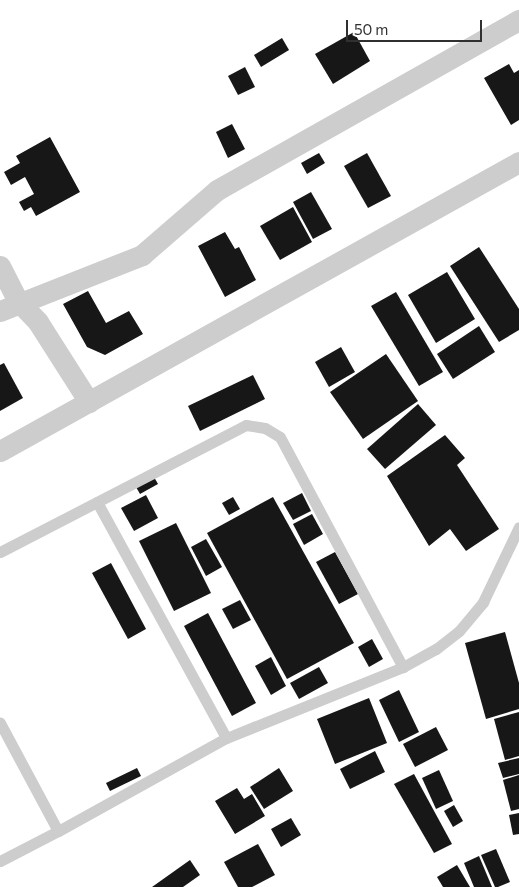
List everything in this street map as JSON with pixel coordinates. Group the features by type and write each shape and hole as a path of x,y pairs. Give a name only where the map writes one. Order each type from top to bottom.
{"street":[{"path":"9,306 142,255 217,190 519,20"},
{"path":"0,450 519,162"},
{"path":"0,266 9,306 38,322 89,402"}],"lane":[{"path":"0,552 246,426 265,428 280,437 403,667"},
{"path":"98,502 226,738"},
{"path":"0,861 226,738 403,667 436,649 459,631 484,602 519,527"},
{"path":"0,723 58,831"}],"building":[{"path":"354,32 370,61 333,84 315,54"},
{"path":"282,38 289,50 261,67 254,55"},
{"path":"509,64 514,73 519,70 519,120 511,125 484,78"},
{"path":"245,67 255,87 238,95 228,76"},
{"path":"232,124 245,149 228,158 216,132"},
{"path":"50,137 80,192 36,216 31,207 24,211 19,202 34,194 25,177 11,185 4,172 20,163 16,156"},
{"path":"319,153 325,163 307,174 301,163"},
{"path":"367,153 391,196 368,208 344,166"},
{"path":"311,192 332,229 313,239 293,202"},
{"path":"293,207 312,242 280,260 260,226"},
{"path":"225,232 235,249 239,247 256,280 225,297 198,246"},
{"path":"479,247 519,309 519,330 499,342 450,266"},
{"path":"447,272 475,319 436,343 408,295"},
{"path":"88,291 106,323 129,311 143,334 105,355 87,347 63,304"},
{"path":"396,292 443,372 419,386 371,306"},
{"path":"479,326 495,352 453,379 437,354"},
{"path":"341,347 355,372 329,387 315,362"},
{"path":"386,354 418,401 363,439 330,392"},
{"path":"4,363 23,398 0,411 0,365"},
{"path":"253,375 265,399 200,431 188,406"},
{"path":"418,404 436,425 385,469 367,449"},
{"path":"445,435 465,458 457,465 499,529 466,551 450,529 429,546 387,476"},
{"path":"154,477 158,484 140,494 136,487"},
{"path":"302,493 311,511 293,520 283,503"},
{"path":"146,495 158,518 134,531 121,508"},
{"path":"233,497 240,509 229,515 222,503"},
{"path":"273,497 354,643 287,679 207,533"},
{"path":"312,514 323,534 304,545 293,524"},
{"path":"176,523 211,593 174,611 139,541"},
{"path":"206,539 222,567 206,576 191,547"},
{"path":"335,552 358,594 339,604 316,562"},
{"path":"111,563 146,629 128,639 92,573"},
{"path":"240,600 251,620 233,629 222,609"},
{"path":"208,613 256,703 232,716 184,626"},
{"path":"505,632 519,683 519,709 486,719 465,643"},
{"path":"372,639 383,659 369,667 358,647"},
{"path":"271,657 286,686 271,695 255,666"},
{"path":"319,667 328,683 299,699 290,683"},
{"path":"399,690 419,732 399,742 379,700"},
{"path":"369,698 387,743 335,764 317,719"},
{"path":"519,712 519,756 505,760 494,719"},
{"path":"436,727 448,750 415,767 403,744"},
{"path":"375,751 385,772 350,789 340,769"},
{"path":"519,758 519,774 503,778 498,763"},
{"path":"137,768 141,776 110,791 106,783"},
{"path":"279,768 293,791 264,809 250,787"},
{"path":"439,770 453,801 436,809 422,778"},
{"path":"414,774 452,844 434,853 394,784"},
{"path":"519,775 519,809 511,811 503,780"},
{"path":"237,788 244,799 252,794 265,816 235,834 215,801"},
{"path":"454,805 463,821 453,827 444,811"},
{"path":"519,813 519,834 513,835 509,815"},
{"path":"291,818 301,835 281,847 271,829"},
{"path":"258,844 275,875 252,887 238,887 224,862"},
{"path":"496,849 510,882 498,887 495,887 481,855"},
{"path":"479,856 492,887 474,887 464,863"},
{"path":"190,860 200,875 183,887 152,887"},
{"path":"457,865 470,887 443,887 437,877"}]}
